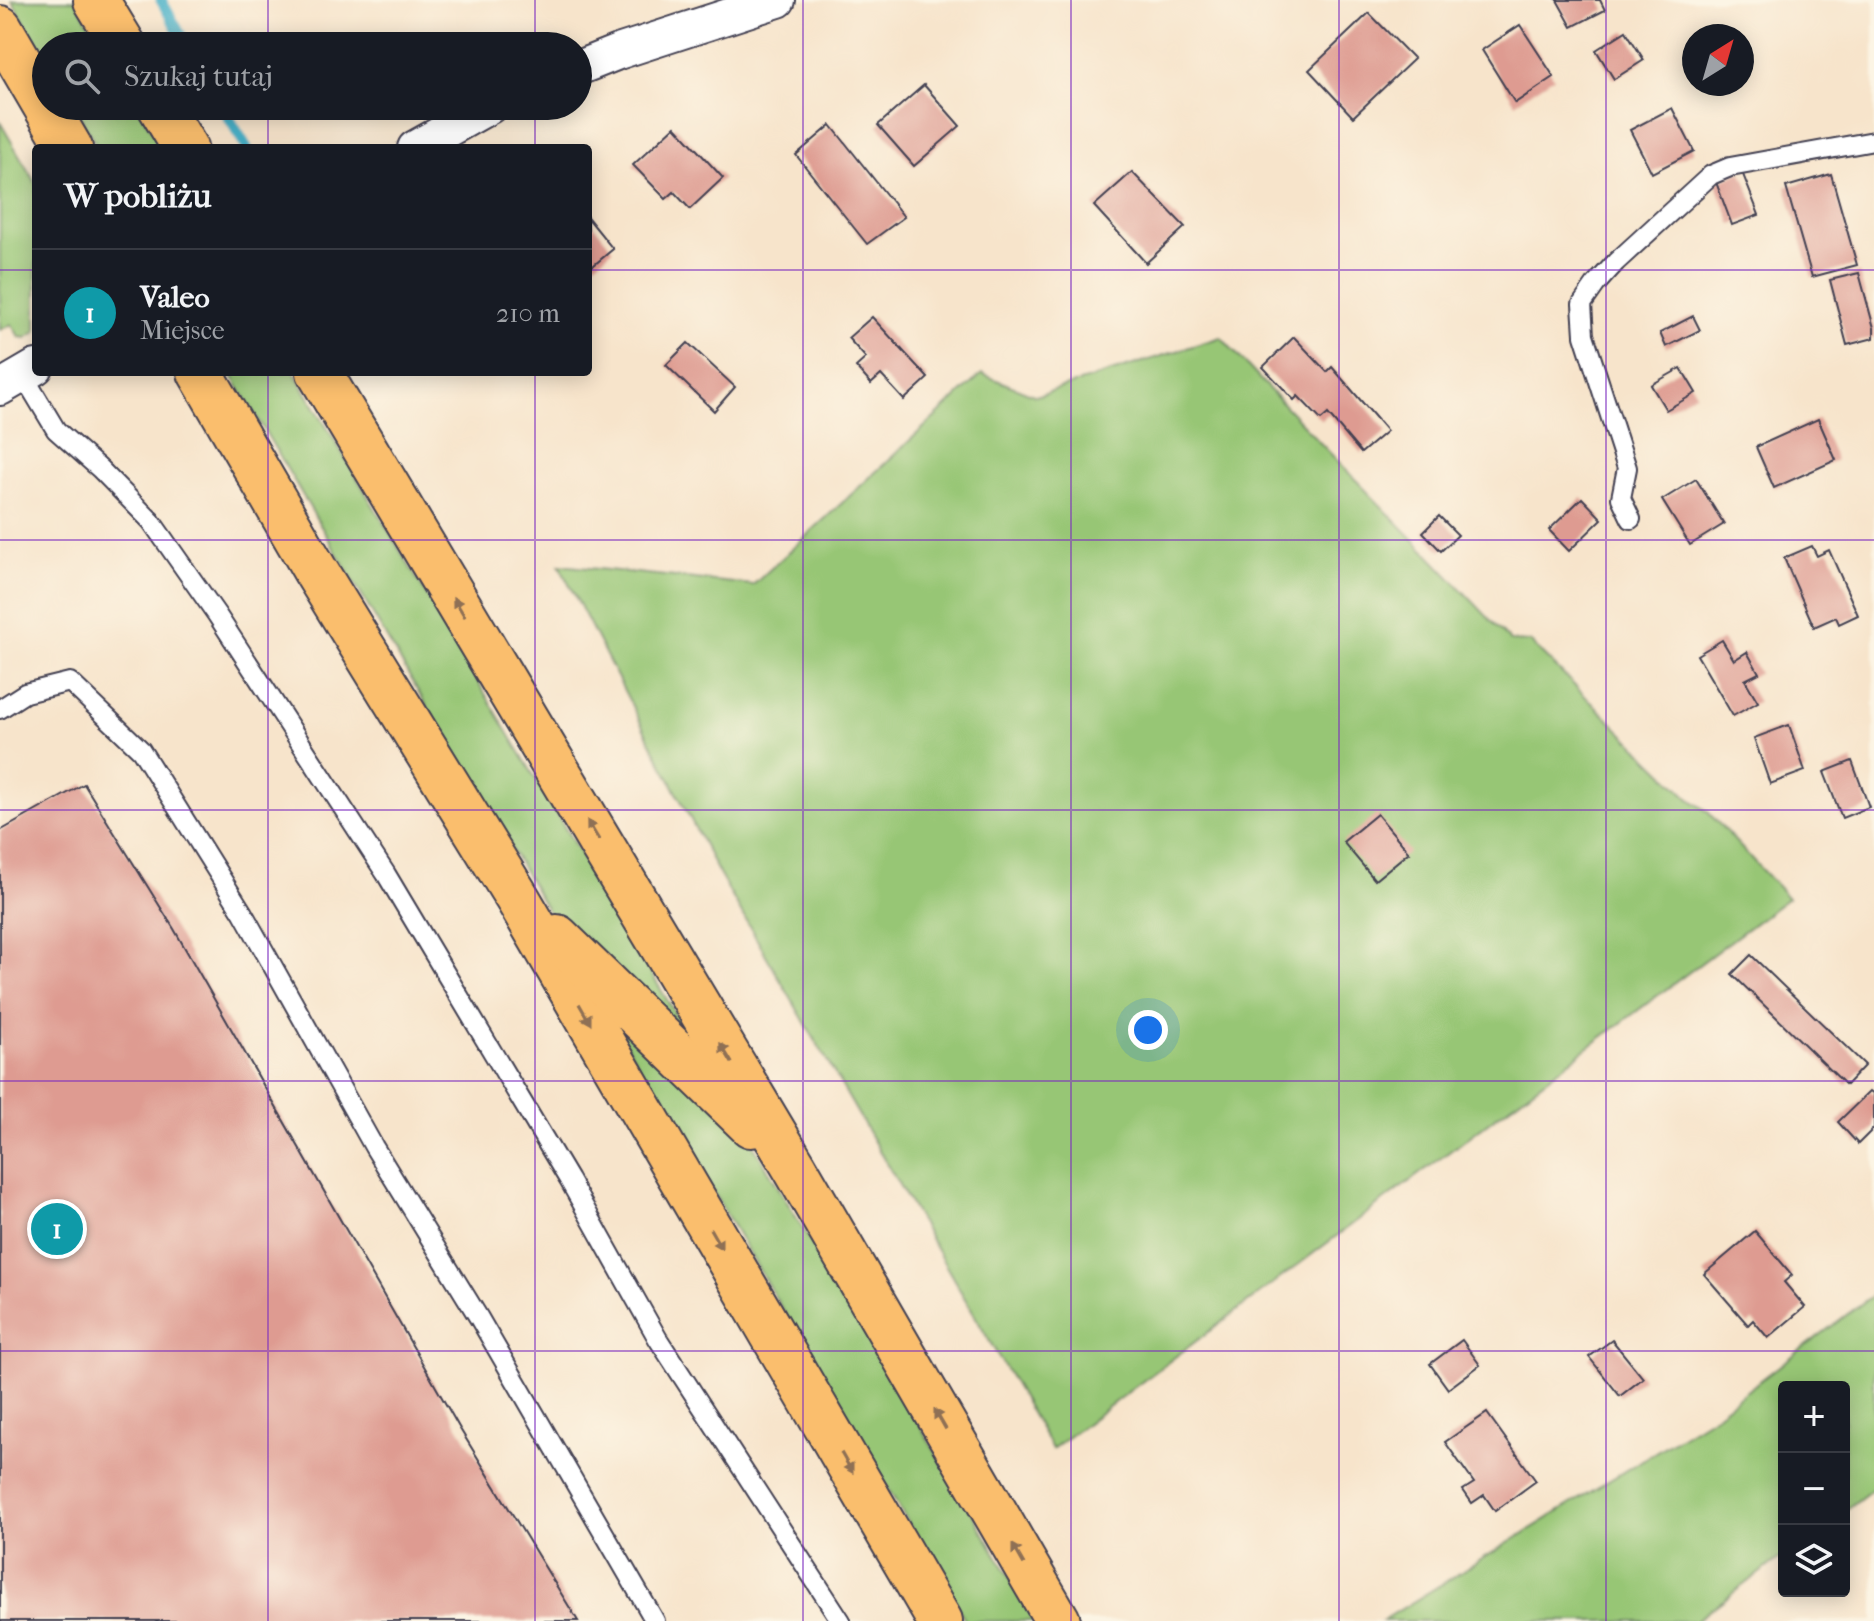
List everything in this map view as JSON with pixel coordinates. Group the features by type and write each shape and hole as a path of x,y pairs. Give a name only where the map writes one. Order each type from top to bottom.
{"highway":[{"path":"96,0 115,32"},
{"path":"0,28 32,83"},
{"path":"54,120 68,144"},
{"path":"168,120 183,144"},
{"path":"202,376 323,583 518,899 940,1621"},
{"path":"321,376 795,1168 1058,1621"},
{"path":"518,899 795,1168"}],"street":[{"path":"592,62 778,0"},
{"path":"422,144 465,120"}],"lane":[{"path":"1631,519 1621,498 1627,468 1584,335 1582,304 1616,262 1711,175 1744,164 1874,141"},
{"path":"12,381 56,430 151,521 226,628 386,874 592,1219 658,1339 841,1621"},
{"path":"0,709 25,693 70,682 141,750 243,913 374,1147 479,1318 655,1621"}],"green space":[{"path":"12,0 75,0 94,32 32,32 32,35"},
{"path":"82,120 145,120 160,144 96,144"},
{"path":"0,122 32,177 32,334 19,337 12,324 0,330"},
{"path":"1221,337 1510,641 1530,642 1690,799 1707,811 1788,898 1052,1449 719,874 559,565 753,585 982,374 1036,396"},
{"path":"232,376 296,376 1036,1621 966,1621"},
{"path":"1874,1294 1874,1488 1850,1506 1850,1381 1778,1381 1778,1559 1695,1621 1382,1621 1715,1415"}],"building":[{"path":"1557,0 1600,0 1605,10 1572,27"},
{"path":"1369,13 1414,59 1353,117 1309,70"},
{"path":"1520,25 1554,77 1515,103 1482,50"},
{"path":"1626,31 1644,60 1614,79 1596,50"},
{"path":"924,85 960,126 914,166 878,125"},
{"path":"1672,108 1694,151 1652,173 1630,130"},
{"path":"831,125 904,217 867,244 796,155"},
{"path":"675,126 723,178 690,209 674,192 666,199 633,165"},
{"path":"1132,172 1185,227 1146,263 1094,206"},
{"path":"1742,172 1759,215 1732,225 1716,182"},
{"path":"1831,174 1857,265 1812,277 1786,187"},
{"path":"592,223 613,249 592,267"},
{"path":"1859,273 1874,338 1847,345 1830,280"},
{"path":"1693,316 1700,330 1666,347 1660,333"},
{"path":"872,317 928,378 904,400 881,375 871,384 856,367 866,358 848,338"},
{"path":"1294,337 1327,372 1332,367 1387,431 1361,453 1328,414 1321,420 1298,396 1294,400 1263,367"},
{"path":"688,343 735,387 714,411 666,365"},
{"path":"1681,368 1696,393 1666,410 1651,385"},
{"path":"1818,419 1836,460 1774,488 1756,447"},
{"path":"1696,479 1724,524 1690,545 1662,500"},
{"path":"1582,498 1602,519 1569,551 1549,530"},
{"path":"1439,516 1458,535 1441,551 1423,532"},
{"path":"1812,546 1817,556 1829,550 1858,615 1839,624 1836,617 1814,627 1784,558"},
{"path":"1722,640 1734,660 1747,652 1759,673 1745,680 1758,702 1733,716 1697,655"},
{"path":"1789,725 1805,771 1770,784 1754,738"},
{"path":"1852,761 1869,807 1842,818 1824,772"},
{"path":"84,784 174,929 460,1429 578,1621 0,1621 0,831"},
{"path":"1377,814 1409,852 1375,880 1343,842"},
{"path":"1751,955 1865,1065 1846,1085 1732,974"},
{"path":"1870,1091 1874,1094 1874,1128 1858,1144 1838,1122"},
{"path":"1755,1231 1792,1275 1784,1282 1805,1307 1768,1338 1753,1320 1748,1325 1704,1274"},
{"path":"1462,1340 1480,1365 1448,1389 1430,1364"},
{"path":"1612,1340 1643,1378 1620,1396 1589,1357"},
{"path":"1487,1413 1536,1481 1495,1511 1484,1495 1472,1503 1463,1490 1474,1483 1445,1442"}],"waterway":[{"path":"161,0 179,32"},
{"path":"230,120 245,144"}],"place":[{"name":"Valeo","path":"57,1229"}]}
